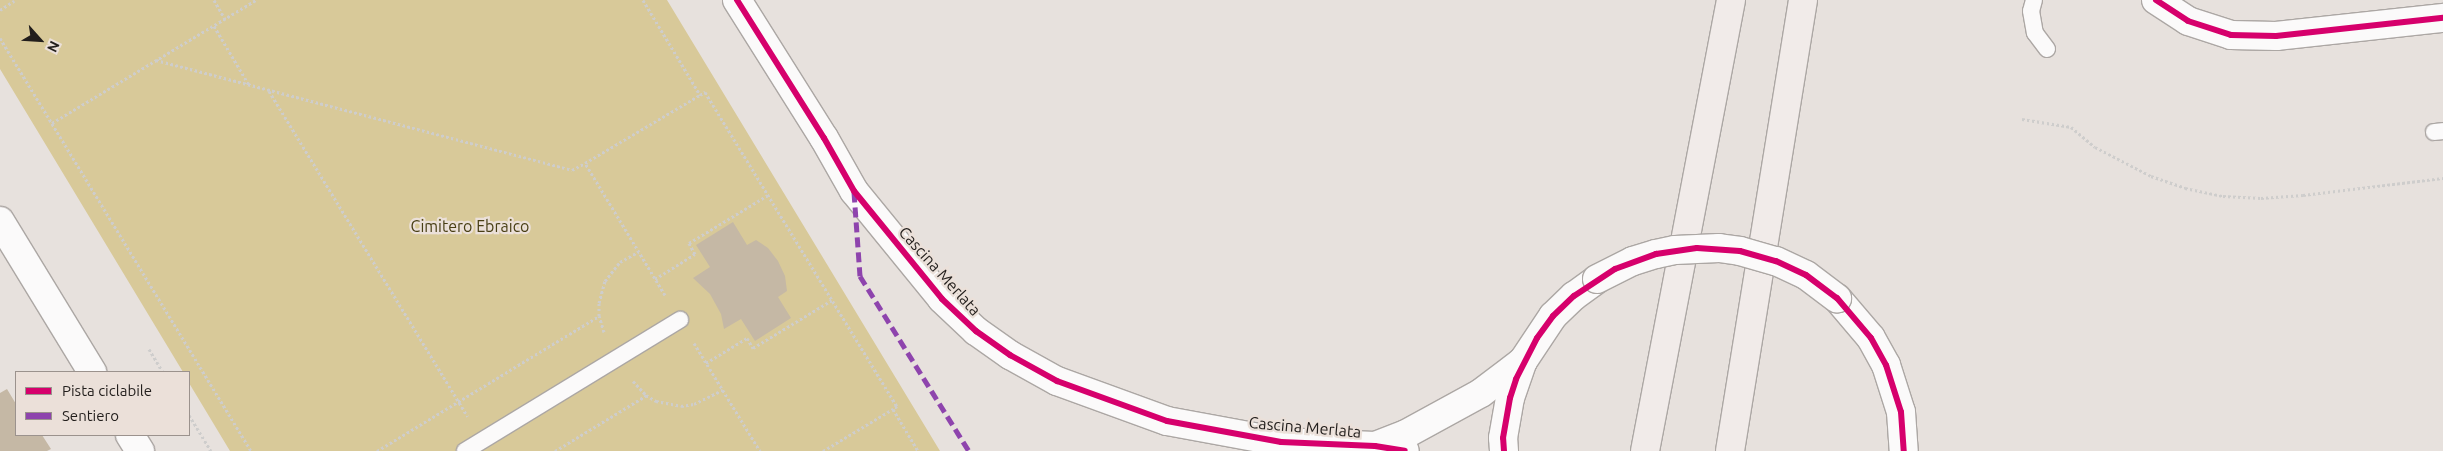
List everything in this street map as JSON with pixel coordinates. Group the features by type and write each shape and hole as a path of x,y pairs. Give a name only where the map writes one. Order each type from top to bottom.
{"highway":[{"path":"1645,451 1731,0"},
{"path":"1730,451 1802,0"}],"street":[{"name":"Cascina Merlata","path":"738,0 824,138 854,191 942,298 976,331 1010,355 1057,381 1167,421 1281,442 1375,446 1405,451"},
{"path":"2156,0 2188,21 2231,35 2276,36 2443,18"},
{"path":"0,221 91,371"},
{"path":"1504,451 1503,438 1510,398 1523,361 1553,316 1574,296 1597,279 1633,261 1656,254 1696,248 1719,248 1740,251 1776,261 1806,275 1837,298 1866,332 1886,365 1901,412 1904,451"},
{"path":"1375,446 1406,434 1481,393 1523,361"},
{"path":"131,436 140,451"}],"lane":[{"path":"2034,0 2031,11 2035,33 2048,49"},
{"path":"465,451 680,320"}],"path":[{"path":"0,10 15,0"},
{"path":"214,0 225,19"},
{"path":"52,123 256,0"},
{"path":"643,0 700,95"},
{"path":"214,26 250,85"},
{"path":"0,38 251,451"},
{"path":"156,60 572,170 705,92 897,406 823,451"},
{"path":"269,90 482,440"},
{"path":"2022,119 2071,127 2095,147 2150,176 2185,188 2223,196 2269,197 2443,178"},
{"path":"584,163 760,451"},
{"path":"655,279 695,254 689,243 768,195"},
{"path":"706,363 747,338 753,348 832,300"},
{"path":"377,451 599,316"},
{"path":"149,349 162,371"},
{"path":"555,451 647,395"},
{"path":"893,409 918,451"},
{"path":"190,417 210,451"}],"green space":[{"name":"Cimitero Ebraico","path":"0,0 667,0 940,451 230,451 190,385 190,371 182,371 0,69"}],"building":[{"path":"733,222 747,245 756,240 768,248 778,261 785,276 787,291 778,297 791,318 755,341 741,319 724,329 721,314 710,294 693,278 710,267 696,245"},
{"path":"7,389 15,402 15,436 43,436 51,449 47,451 0,451 0,393"}],"marked path":[{"path":"854,192 860,276 969,451"}],"cycle path":[{"path":"737,0 824,138 854,191 942,299 976,331 1010,355 1057,381 1167,421 1281,442 1375,446 1405,451"},
{"path":"2156,0 2188,21 2231,35 2276,36 2443,18"},
{"path":"1504,451 1503,438 1510,398 1516,379 1537,338 1553,316 1574,296 1615,269 1656,254 1697,248 1740,251 1776,261 1806,275 1837,298 1871,338 1886,365 1901,412 1904,451"}]}
